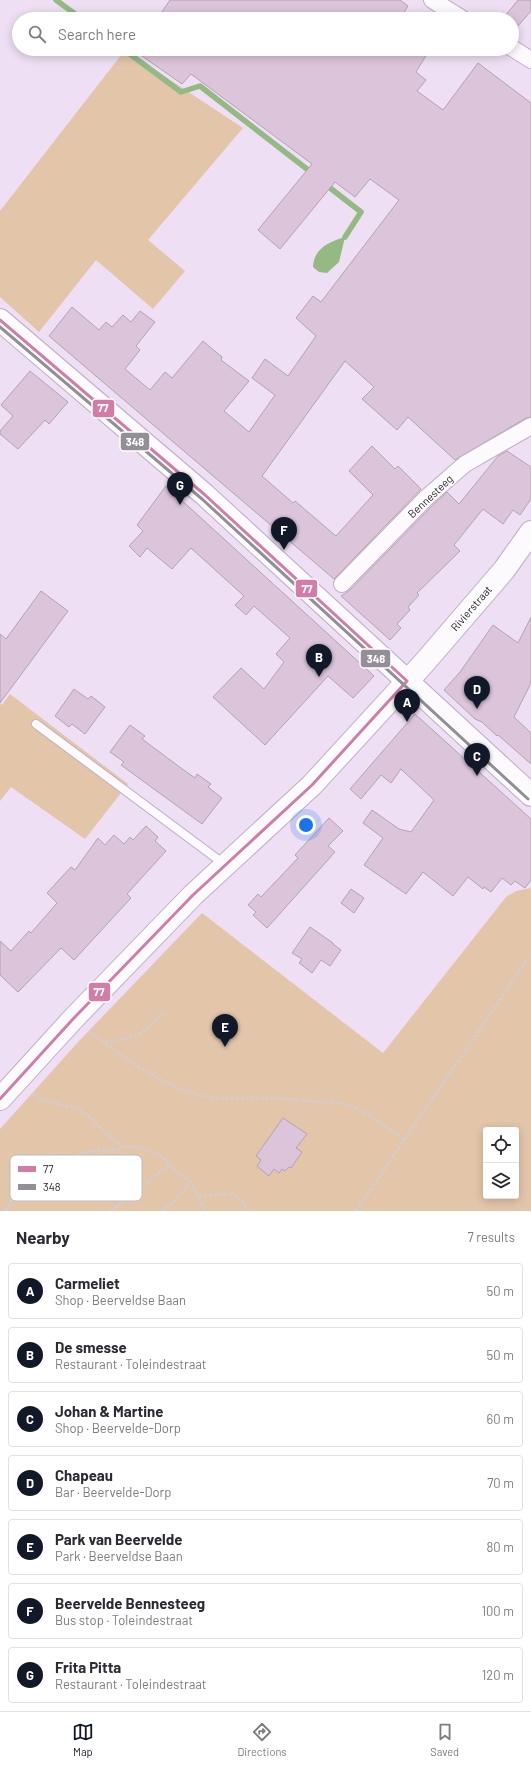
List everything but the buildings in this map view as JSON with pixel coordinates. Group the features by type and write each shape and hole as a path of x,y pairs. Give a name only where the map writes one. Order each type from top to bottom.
{"main road":[{"path":"0,320 206,495 531,795"},
{"name":"Rivierstraat","path":"0,1099 73,1019 224,865 312,785 407,681 504,570 531,532"}],"street":[{"path":"432,0 452,12"},
{"path":"519,52 531,60"},
{"name":"Bennesteeg","path":"342,584 426,498 465,464 531,426"}],"lane":[{"path":"36,724 224,865"}],"path":[{"path":"356,1211 531,954"},
{"path":"105,1043 138,1035 166,1011"},
{"path":"73,1019 138,1066 170,1084 201,1095 230,1098 268,1098 329,1103 338,1102 361,1111 405,1140"},
{"path":"17,1080 38,1099 75,1108 88,1115 98,1126 123,1147"},
{"path":"74,1155 100,1150 114,1151 123,1147 135,1147 156,1154 191,1182 205,1211"},
{"path":"142,1187 170,1165"},
{"path":"162,1211 174,1201 191,1182"},
{"path":"199,1196 230,1194 240,1200 246,1211"},
{"path":"6,1211 11,1201"},
{"path":"111,1211 124,1201"}],"shaded area":[{"path":"120,56 134,56 243,128 148,240 185,271 153,309 96,260 39,332 0,297 0,211"},
{"path":"345,237 339,262 327,273 319,272 313,267 314,260 319,250 333,241"},
{"path":"10,694 128,784 85,839 11,787 0,801 0,703 2,705"},
{"path":"531,888 531,1211 0,1211 0,1129 79,1041 202,913 383,1053 506,897 516,891"}],"waterway":[{"path":"56,0 72,12"},
{"path":"132,56 181,92 200,86 312,173"},
{"path":"325,184 361,212 345,237"}],"transit line":[{"name":"77","path":"0,320 205,495 407,681"},
{"name":"348","path":"0,327 202,499 528,799"},
{"name":"77","path":"0,1099 73,1019 193,895 312,785 407,681"}],"place":[{"name":"Frita Pitta","path":"180,505"},
{"name":"Beervelde Bennesteeg","path":"284,550"},
{"name":"De smesse","path":"319,677"},
{"name":"Chapeau","path":"477,709"},
{"name":"Carmeliet","path":"407,722"},
{"name":"Johan & Martine","path":"477,776"},
{"name":"Park van Beervelde","path":"225,1047"}]}
